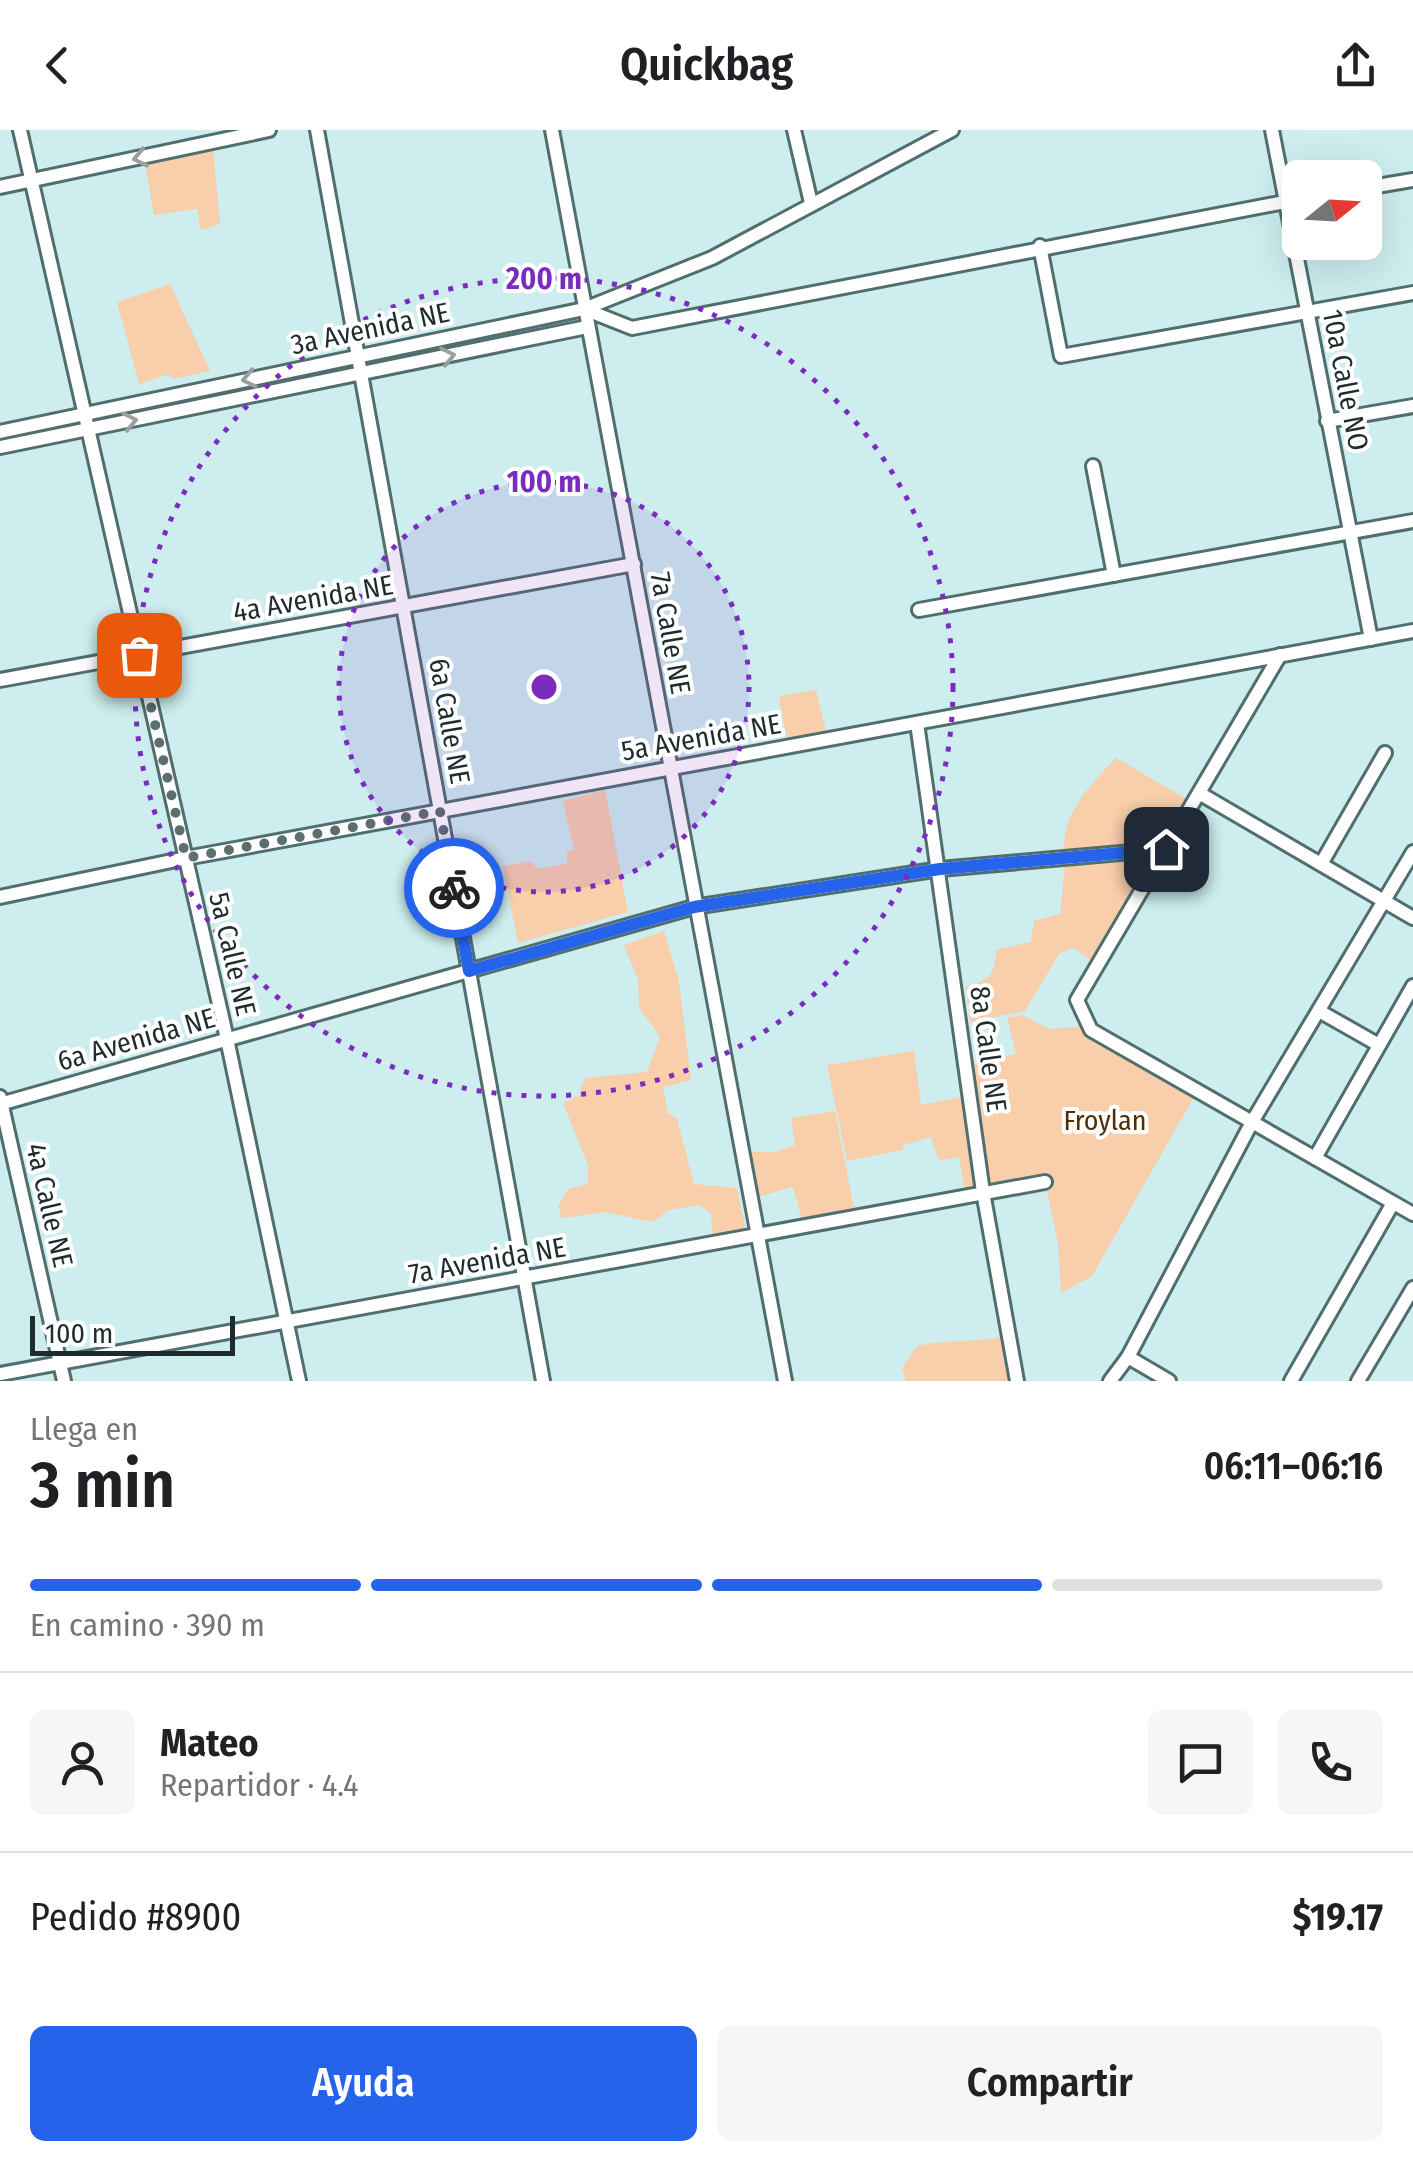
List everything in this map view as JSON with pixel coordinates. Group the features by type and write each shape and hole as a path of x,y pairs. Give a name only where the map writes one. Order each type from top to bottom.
{"street":[{"name":"5a Calle NE","path":"20,130 227,1038 300,1381"},
{"path":"0,187 269,130"},
{"name":"6a Calle NE","path":"317,130 543,1381"},
{"name":"7a Calle NE","path":"552,130 634,564 668,768 786,1381"},
{"path":"794,130 811,203"},
{"name":"3a Avenida NE","path":"0,432 584,310 712,258 952,130"},
{"name":"10a Calle NO","path":"1272,130 1282,163"},
{"path":"1382,185 1413,180"},
{"path":"584,310 632,328 1282,202"},
{"path":"1040,246 1061,356 1413,293"},
{"name":"10a Calle NO","path":"1301,260 1327,421 1370,639"},
{"path":"0,447 587,327"},
{"path":"1327,421 1413,406"},
{"path":"1093,466 1114,575"},
{"path":"919,610 1413,521"},
{"name":"4a Avenida NE","path":"0,680 634,564"},
{"name":"5a Avenida NE","path":"0,897 186,858 1413,631"},
{"path":"1280,656 1077,1000 1092,1030 1413,1214"},
{"name":"8a Calle NE","path":"918,722 983,1192 1016,1381"},
{"path":"1321,864 1385,753"},
{"path":"1200,793 1413,918"},
{"name":"6a Avenida NE","path":"0,1102 694,907 940,869 1166,849"},
{"path":"1110,1381 1128,1358 1252,1122 1413,852"},
{"path":"1315,1158 1413,986"},
{"path":"1320,1011 1379,1046"},
{"name":"4a Calle NE","path":"0,1102 64,1381"},
{"name":"7a Avenida NE","path":"0,1374 1045,1182"},
{"path":"1291,1381 1393,1202"},
{"path":"1358,1381 1413,1288"},
{"path":"1128,1358 1168,1381"}],"green space":[{"path":"213,148 220,224 201,230 197,209 154,215 145,163"},
{"path":"170,284 210,371 173,379 169,374 139,384 117,302"},
{"path":"816,690 827,735 787,742 779,696"},
{"path":"1116,758 1190,801 1164,845 1064,853 1073,812"},
{"path":"605,790 628,912 518,943 503,866 530,861 538,869 567,864 567,851 574,850 563,801"},
{"path":"1154,855 1092,961 1073,948 1059,954 1025,1011 970,1022 966,987 990,975 996,950 1031,942 1034,921 1060,914 1065,865"},
{"path":"664,931 679,981 691,1080 663,1087 668,1113 677,1119 694,1184 737,1188 746,1231 713,1237 711,1213 699,1205 669,1210 652,1222 605,1212 562,1218 558,1206 568,1189 588,1184 588,1165 563,1103 579,1096 585,1078 647,1072 660,1037 639,1007 638,980 624,945"},
{"name":"Froylan","path":"1022,1015 1049,1029 1083,1026 1089,1034 1194,1097 1092,1276 1061,1293 1058,1243 1045,1182 983,1192 966,1066 1016,1054 1007,1018"},
{"path":"914,1051 921,1105 967,1096 979,1190 965,1192 959,1157 939,1161 931,1137 903,1145 903,1150 847,1161 827,1065"},
{"path":"835,1111 855,1214 803,1224 793,1187 757,1197 750,1152 775,1152 795,1145 791,1118"},
{"path":"1006,1336 1015,1381 906,1381 902,1368 917,1346"}],"way so far":[{"path":"139,655 186,858 440,811 454,888"}],"route":[{"path":"454,888 469,971 694,907 940,869 1166,849"}]}
